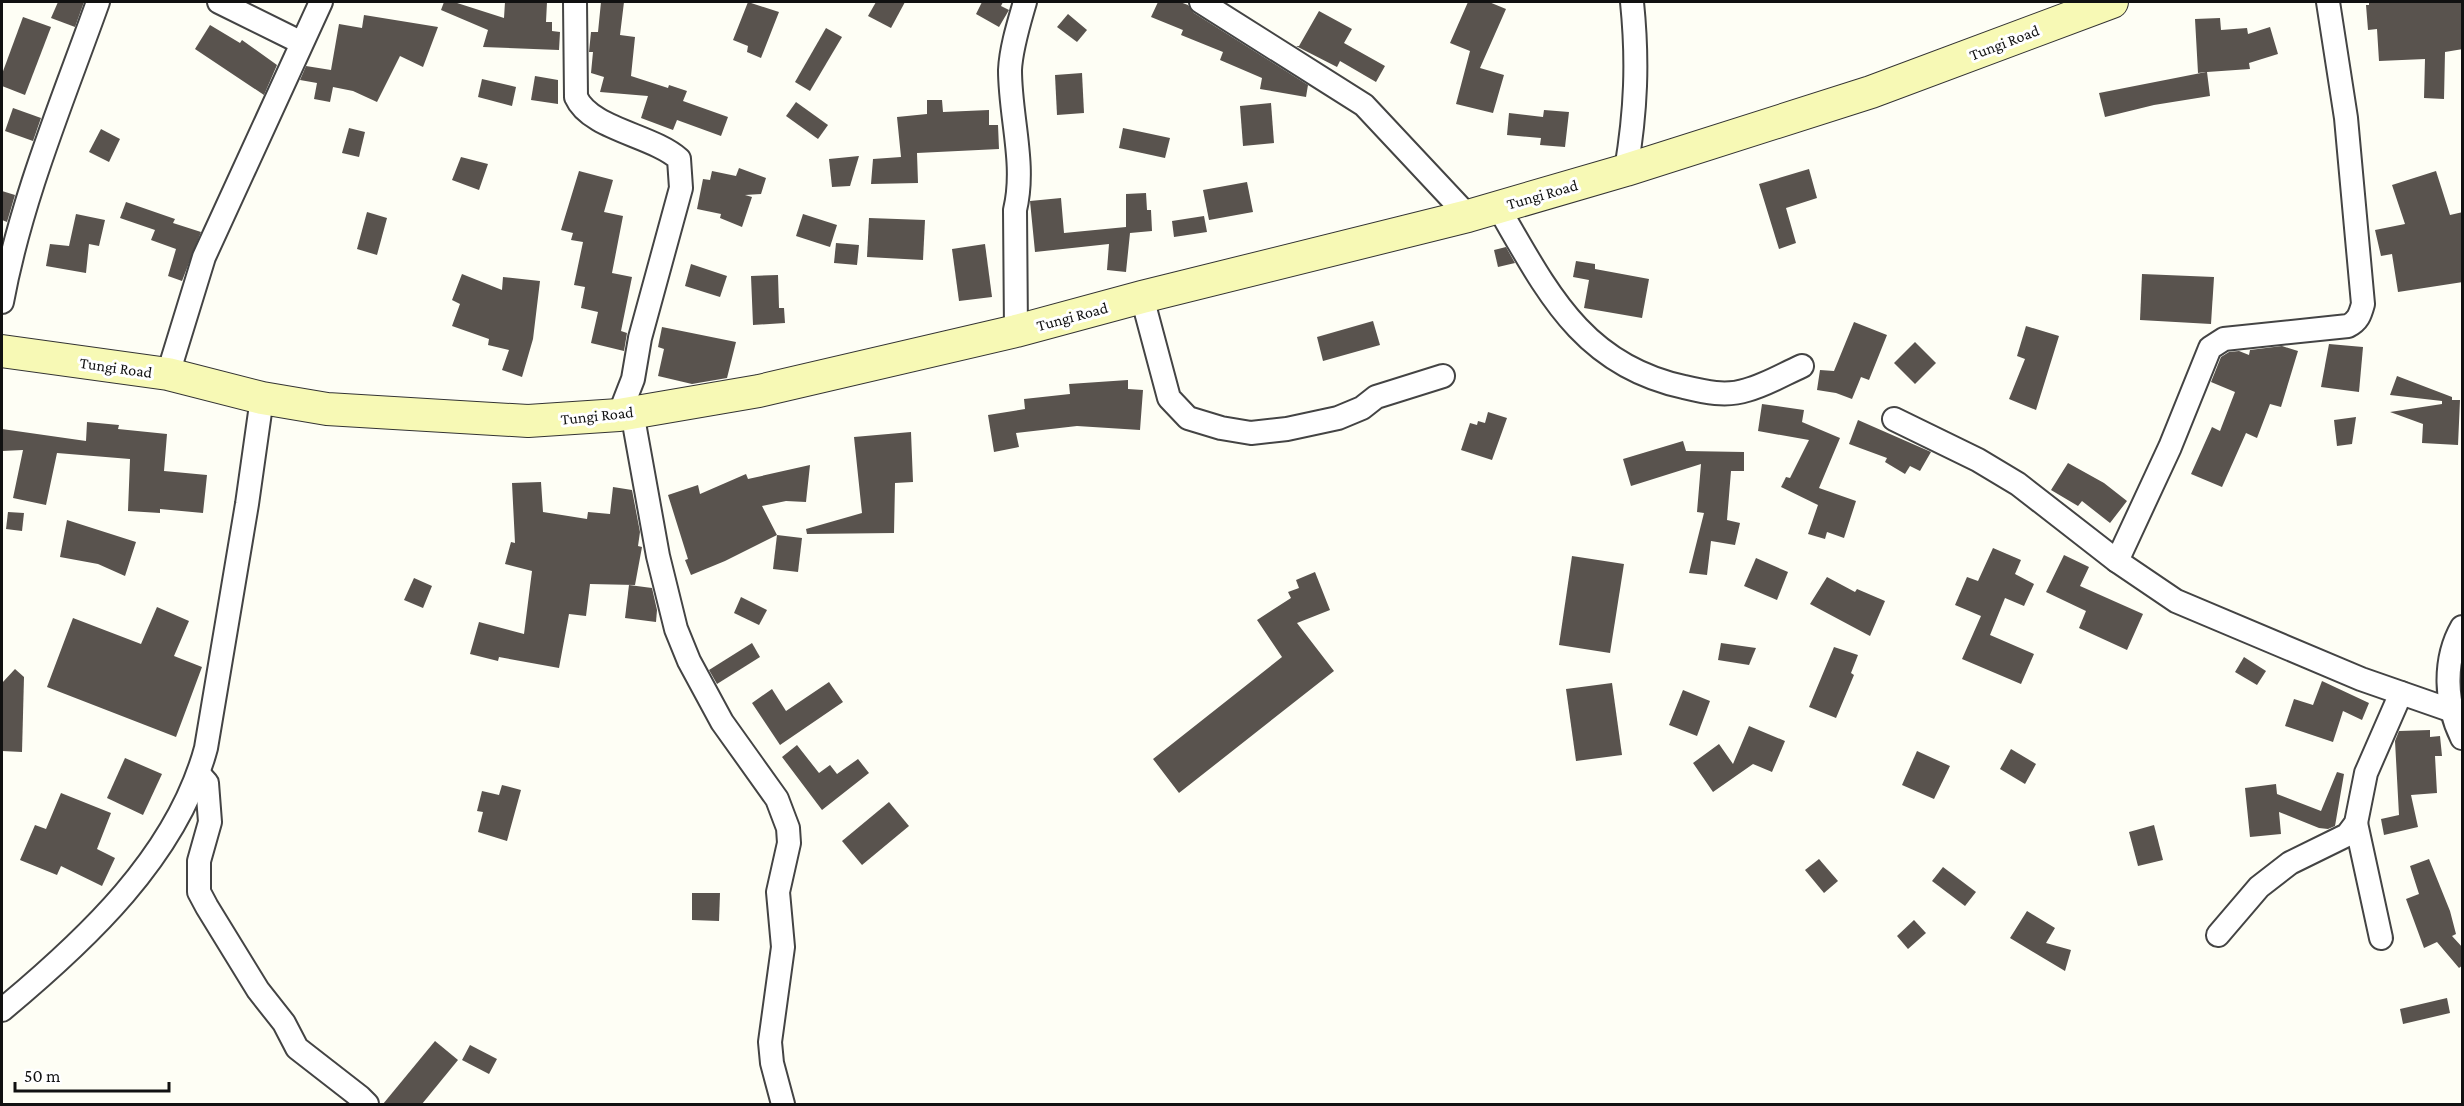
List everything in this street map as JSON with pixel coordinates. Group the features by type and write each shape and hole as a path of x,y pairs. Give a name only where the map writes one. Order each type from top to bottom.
{"main road":[{"name":"Tungi Road","path":"2,351 168,374 262,398 327,409 528,421 626,414 759,391 1016,331 1142,297 1468,216 1626,170 1871,92 2112,2"}],"street":[{"path":"2,302 8,266 48,141 98,2"},
{"path":"219,2 300,42"},
{"path":"168,374 204,257 300,42 321,2"},
{"path":"575,2 576,97 581,108 602,120 670,150 679,159 681,188 640,338 626,414 676,629 689,661 722,722 777,799 788,828 789,843 778,892 783,947 770,1042 772,1063 783,1104"},
{"path":"1016,331 1015,218 1019,193 1019,162 1010,68 1025,2"},
{"path":"1201,2 1364,105 1468,216"},
{"path":"1626,170 1635,121 1637,56 1632,2"},
{"path":"2117,561 2170,447 2210,348 2224,339 2348,326 2356,322 2360,316 2362,304 2346,118 2328,2"},
{"path":"1498,207 1554,303 1585,336 1631,369 1658,382 1718,394 1747,390 1802,366"},
{"path":"1142,297 1169,398 1188,418 1221,428 1251,433 1287,429 1338,418 1362,408 1376,397 1443,376"},
{"path":"2,1010 58,963 106,914 177,821 199,774 206,748 247,504 262,398"},
{"path":"1894,418 1978,460 2018,484 2117,561 2176,601 2401,693 2451,710"},
{"path":"2463,627 2451,653 2451,710 2463,738"},
{"path":"2381,938 2356,824 2366,773 2401,693"},
{"path":"199,774 207,783 210,813 210,822 199,861 199,892 258,990 284,1023 297,1048 367,1104"},
{"path":"2218,935 2259,886 2290,863 2347,835 2356,824"}],"building":[{"path":"58,2 84,2 75,27 51,18"},
{"path":"444,2 454,2 504,18 505,2 547,2 546,22 552,22 552,31 560,32 559,50 483,47 488,30 441,10"},
{"path":"601,2 624,2 620,35 635,37 631,76 668,88 669,85 687,91 683,101 728,117 721,136 677,120 673,130 641,118 648,96 600,92 604,77 591,73 593,52 589,52 591,32 598,32"},
{"path":"748,2 779,12 761,58 747,52 748,46 733,40"},
{"path":"876,2 905,2 891,28 868,16"},
{"path":"982,2 1003,2 1001,6 1009,10 999,27 976,14"},
{"path":"1158,2 1180,2 1188,5 1194,13 1308,85 1306,97 1260,89 1262,78 1220,60 1223,52 1181,35 1183,30 1151,17"},
{"path":"1468,2 1489,2 1506,9 1480,68 1504,75 1493,113 1456,104 1470,51 1450,43"},
{"path":"2369,2 2463,2 2463,49 2445,52 2444,99 2424,98 2425,59 2379,61 2377,29 2368,30 2366,5 2369,5"},
{"path":"1319,11 1352,29 1344,43 1385,66 1376,82 1340,61 1337,67 1296,46 1299,46"},
{"path":"1068,14 1087,30 1077,42 1057,27"},
{"path":"364,15 438,27 423,67 400,56 377,102 353,91 333,87 330,102 314,99 317,83 300,80 306,66 331,70 339,24 362,28"},
{"path":"23,17 51,27 25,95 2,86 2,74"},
{"path":"2220,18 2221,30 2247,28 2248,34 2270,27 2278,54 2249,63 2250,69 2207,72 2210,96 2154,105 2105,117 2099,93 2206,72 2198,73 2195,19"},
{"path":"210,25 240,43 242,40 277,65 264,95 195,49"},
{"path":"826,28 842,37 810,91 795,82"},
{"path":"1082,73 1084,113 1057,115 1055,75"},
{"path":"535,76 558,80 558,104 531,100"},
{"path":"482,79 516,87 512,106 478,97"},
{"path":"927,100 942,100 943,112 989,110 989,125 998,125 999,149 917,153 918,183 871,184 873,159 901,157 897,117 927,114"},
{"path":"796,102 828,125 818,139 786,116"},
{"path":"1271,103 1274,143 1243,146 1240,106"},
{"path":"13,108 41,118 33,141 5,131"},
{"path":"1544,110 1569,112 1565,147 1540,145 1541,138 1507,135 1509,113 1543,117"},
{"path":"349,128 365,132 359,157 342,153"},
{"path":"1123,128 1170,138 1165,158 1119,148"},
{"path":"101,129 120,139 109,162 89,152"},
{"path":"859,156 850,186 832,187 829,159"},
{"path":"461,157 488,164 479,190 452,180"},
{"path":"739,168 766,178 761,194 745,195 752,197 742,227 720,218 721,214 697,209 703,179 710,180 712,171 736,176"},
{"path":"1809,169 1817,198 1786,208 1796,243 1779,249 1759,184"},
{"path":"579,171 613,180 604,212 623,216 612,273 632,277 621,331 627,333 624,351 591,343 598,312 581,308 585,287 574,285 583,242 571,240 573,233 561,230"},
{"path":"2436,171 2450,215 2463,212 2463,282 2398,292 2392,254 2381,256 2375,230 2405,224 2392,185"},
{"path":"1247,182 1253,212 1209,220 1203,190"},
{"path":"2,191 15,195 7,222 2,220"},
{"path":"1146,193 1147,210 1151,210 1152,231 1130,233 1126,272 1107,270 1109,244 1035,252 1030,201 1061,198 1064,233 1126,227 1126,194"},
{"path":"126,202 175,219 173,223 201,232 182,281 168,276 176,249 151,240 155,230 120,218"},
{"path":"367,212 387,218 377,255 357,249"},
{"path":"76,214 105,220 99,246 89,244 86,273 46,266 50,244 69,246"},
{"path":"803,214 837,225 830,247 796,236"},
{"path":"1204,216 1207,232 1174,237 1172,221"},
{"path":"869,218 925,220 923,260 867,257"},
{"path":"836,243 859,245 857,265 834,263"},
{"path":"985,244 992,297 959,301 952,249"},
{"path":"1506,247 1515,263 1498,267 1494,250"},
{"path":"1576,261 1595,264 1595,269 1649,279 1642,318 1584,308 1589,280 1573,277"},
{"path":"691,264 727,276 720,297 685,286"},
{"path":"462,274 502,290 503,277 540,281 533,339 522,377 502,370 509,350 488,345 489,339 452,326 460,304 452,300"},
{"path":"2142,274 2214,277 2211,324 2140,320"},
{"path":"778,275 779,308 784,308 785,323 753,325 751,276"},
{"path":"1373,321 1380,345 1323,361 1317,337"},
{"path":"1854,322 1887,335 1869,380 1861,377 1852,399 1836,393 1817,390 1820,370 1834,371"},
{"path":"2026,326 2059,336 2036,410 2009,399 2025,359 2017,356"},
{"path":"662,327 736,342 727,378 692,384 658,376 664,349 658,347"},
{"path":"1915,342 1936,363 1915,384 1894,363"},
{"path":"2329,344 2363,347 2359,392 2321,387"},
{"path":"2282,346 2298,351 2281,407 2270,404 2257,438 2246,433 2222,487 2191,474 2212,427 2220,431 2235,392 2211,382 2221,357 2229,352 2239,351 2249,355 2250,350"},
{"path":"2397,376 2452,397 2452,400 2460,400 2458,445 2422,443 2423,424 2390,412 2442,404 2442,401 2390,395"},
{"path":"1128,380 1128,389 1143,390 1140,430 1077,426 1016,433 1019,447 994,452 988,415 1025,409 1024,399 1070,394 1069,384"},
{"path":"1762,404 1804,410 1802,422 1840,438 1819,488 1856,501 1844,538 1827,532 1825,539 1808,534 1818,505 1781,487 1786,477 1790,478 1809,440 1758,431"},
{"path":"1488,412 1507,418 1492,460 1461,450 1470,423 1477,425 1478,421 1485,423"},
{"path":"2356,417 2352,444 2337,446 2334,420"},
{"path":"1858,420 1931,452 1920,471 1910,466 1905,474 1885,462 1887,458 1849,444"},
{"path":"87,422 119,425 118,429 167,434 164,471 207,475 203,513 160,509 160,513 128,511 130,459 57,453 46,505 13,498 23,450 2,451 2,429 86,441"},
{"path":"911,432 913,482 895,483 894,533 807,534 806,529 862,513 854,437"},
{"path":"1683,441 1686,451 1744,452 1744,471 1731,471 1727,520 1740,523 1735,545 1711,541 1707,575 1689,573 1704,513 1697,512 1701,464 1631,486 1623,459"},
{"path":"2068,463 2104,483 2127,501 2110,523 2082,501 2078,506 2051,490"},
{"path":"810,465 806,502 786,501 762,506 777,535 691,575 668,495 698,485 700,494 746,474 748,479"},
{"path":"541,482 543,512 587,519 588,512 610,514 613,487 632,490 640,532 638,546 642,547 635,585 590,584 586,616 569,614 559,668 499,657 498,661 470,654 479,622 524,634 532,571 505,564 511,542 515,543 512,483"},
{"path":"8,512 24,513 22,531 6,529"},
{"path":"67,520 136,542 125,576 98,564 60,557"},
{"path":"777,535 802,538 798,572 773,569"},
{"path":"1993,548 2021,560 2015,574 2034,584 2024,606 2005,598 1990,635 2034,654 2021,684 1962,659 1981,616 1955,605 1967,577 1978,581"},
{"path":"2064,555 2089,567 2080,586 2143,614 2127,650 2079,628 2086,611 2046,592"},
{"path":"1572,556 1624,564 1610,653 1559,645"},
{"path":"1756,558 1788,572 1777,600 1744,586"},
{"path":"1315,572 1330,610 1297,623 1334,671 1179,793 1153,759 1282,657 1257,620 1291,598 1288,592 1299,588 1296,580"},
{"path":"1827,577 1855,592 1857,589 1885,601 1870,636 1810,604"},
{"path":"414,578 432,586 423,608 404,600"},
{"path":"629,585 652,588 657,610 656,622 625,618"},
{"path":"741,597 767,610 759,625 734,613"},
{"path":"157,607 189,621 174,656 202,667 176,737 47,687 73,618 141,644"},
{"path":"752,643 760,657 717,684 709,670"},
{"path":"1721,643 1756,648 1749,665 1718,660"},
{"path":"1834,647 1858,655 1851,673 1854,675 1836,718 1809,707"},
{"path":"2244,657 2266,671 2257,685 2235,672"},
{"path":"15,669 24,677 22,752 2,751 2,683"},
{"path":"2322,681 2369,703 2362,720 2343,711 2333,742 2285,726 2294,699 2313,705"},
{"path":"829,682 843,702 780,745 752,703 772,689 786,711"},
{"path":"1612,683 1622,755 1576,761 1566,689"},
{"path":"1683,690 1710,701 1697,736 1669,725"},
{"path":"1749,726 1785,741 1772,772 1753,764 1713,792 1693,763 1719,744 1733,764"},
{"path":"2430,730 2430,737 2440,736 2442,756 2435,756 2437,793 2411,795 2418,827 2384,835 2381,819 2399,815 2395,741 2399,731"},
{"path":"797,745 819,773 830,765 837,774 858,759 869,773 822,810 782,757"},
{"path":"2011,749 2036,764 2025,784 2000,769"},
{"path":"1917,751 1950,766 1934,799 1902,785"},
{"path":"125,758 162,774 143,815 107,798"},
{"path":"2337,772 2344,774 2335,826 2328,829 2319,828 2279,812 2281,834 2250,837 2245,788 2276,784 2277,794 2321,811"},
{"path":"502,785 521,790 507,841 478,832 483,812 477,811 482,791 499,795"},
{"path":"61,793 111,813 97,849 115,858 102,886 61,866 57,875 20,860 35,825 46,829"},
{"path":"889,802 909,826 862,865 842,841"},
{"path":"2154,825 2163,860 2138,866 2129,832"},
{"path":"1819,859 1838,881 1824,893 1805,870"},
{"path":"2429,859 2450,911 2456,934 2452,936 2463,948 2463,965 2459,968 2437,942 2424,948 2406,899 2419,894 2410,866"},
{"path":"1943,867 1976,892 1965,906 1932,881"},
{"path":"692,893 720,893 719,921 692,920"},
{"path":"2027,911 2055,928 2046,943 2071,950 2065,971 2010,938"},
{"path":"1914,920 1926,933 1908,949 1897,936"},
{"path":"2447,998 2450,1013 2403,1024 2400,1009"},
{"path":"435,1041 458,1060 422,1104 383,1104"},
{"path":"470,1045 497,1059 489,1074 462,1060"}]}
